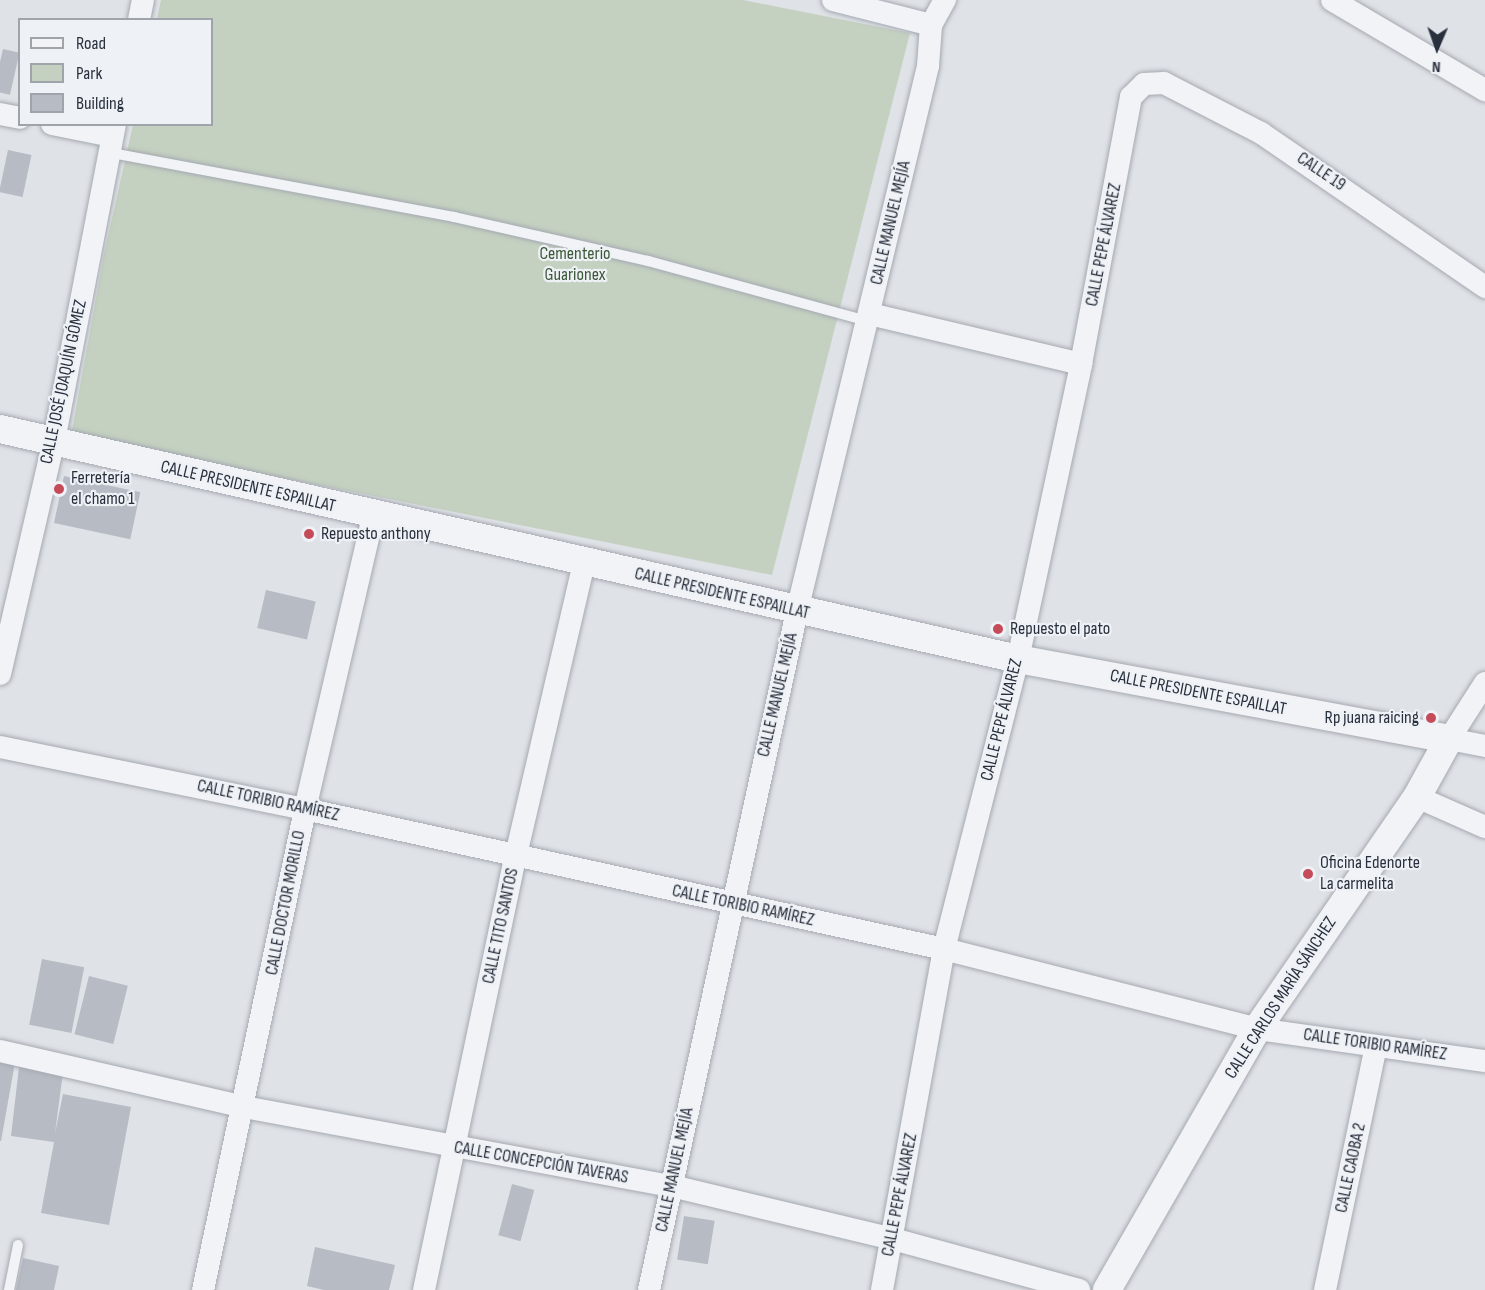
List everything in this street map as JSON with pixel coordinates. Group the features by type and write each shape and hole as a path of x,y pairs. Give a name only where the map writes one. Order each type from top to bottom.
{"street":[{"path":"139,18 143,0"},
{"path":"833,0 931,25"},
{"name":"CALLE MANUEL MEJÍA","path":"649,1290 731,903 797,610 928,66 931,25 945,0"},
{"path":"1332,0 1485,90"},
{"name":"CALLE 19","path":"1144,84 1164,83 1261,133 1485,287"},
{"name":"CALLE PEPE ÁLVAREZ","path":"882,1290 944,949 1018,659 1081,364 1131,97 1144,84"},
{"path":"0,114 18,118"},
{"path":"61,126 113,138"},
{"name":"CALLE JOSÉ JOAQUÍN GÓMEZ","path":"0,674 54,441 113,138"},
{"path":"869,318 1081,364"},
{"name":"CALLE PRESIDENTE ESPAILLAT","path":"0,429 373,516 1018,659 1449,739"},
{"name":"CALLE DOCTOR MORILLO","path":"203,1290 244,1107 305,808 373,516"},
{"name":"CALLE TITO SANTOS","path":"424,1290 516,855 584,563"},
{"name":"CALLE CARLOS MARÍA SÁNCHEZ","path":"1107,1290 1257,1029 1417,797 1449,739 1485,682"},
{"path":"1449,739 1485,746"},
{"name":"CALLE TORIBIO RAMÍREZ","path":"0,747 305,808 944,949 1257,1029 1485,1061"},
{"path":"1417,797 1485,827"},
{"name":"CALLE CAOBA 2","path":"1325,1290 1376,1046"},
{"name":"CALLE CONCEPCIÓN TAVERAS","path":"0,1051 244,1107 455,1148 672,1186 893,1239 1079,1290"}],"lane":[{"path":"113,138 648,261 869,318"},
{"path":"9,1290 18,1245"}],"green space":[{"name":"Cementerio Guarionex","path":"161,0 743,0 910,33 772,575 71,436 104,254 133,126 213,126 213,18 157,18"}],"building":[{"path":"3,49 18,52 10,95 0,92 0,62"},
{"path":"8,150 31,155 23,197 0,192"},
{"path":"64,476 140,492 130,539 54,523"},
{"path":"266,590 316,601 307,639 257,628"},
{"path":"42,959 84,967 71,1033 29,1025"},
{"path":"89,976 128,986 113,1044 74,1034"},
{"path":"0,1054 16,1057 1,1141 0,1141"},
{"path":"19,1067 63,1072 55,1133 63,1094 131,1107 109,1225 41,1213 54,1142 11,1136"},
{"path":"512,1184 534,1190 520,1241 498,1235"},
{"path":"684,1216 715,1221 708,1264 677,1259"},
{"path":"315,1247 395,1265 389,1290 324,1290 307,1286"},
{"path":"23,1258 59,1266 54,1290 16,1290"}],"place":[{"name":"Ferretería el chamo 1","path":"59,489"},
{"name":"Repuesto anthony","path":"309,534"},
{"name":"Repuesto el pato","path":"998,629"},
{"name":"Rp juana raicing","path":"1431,718"},
{"name":"Oficina Edenorte La carmelita","path":"1308,874"}]}
